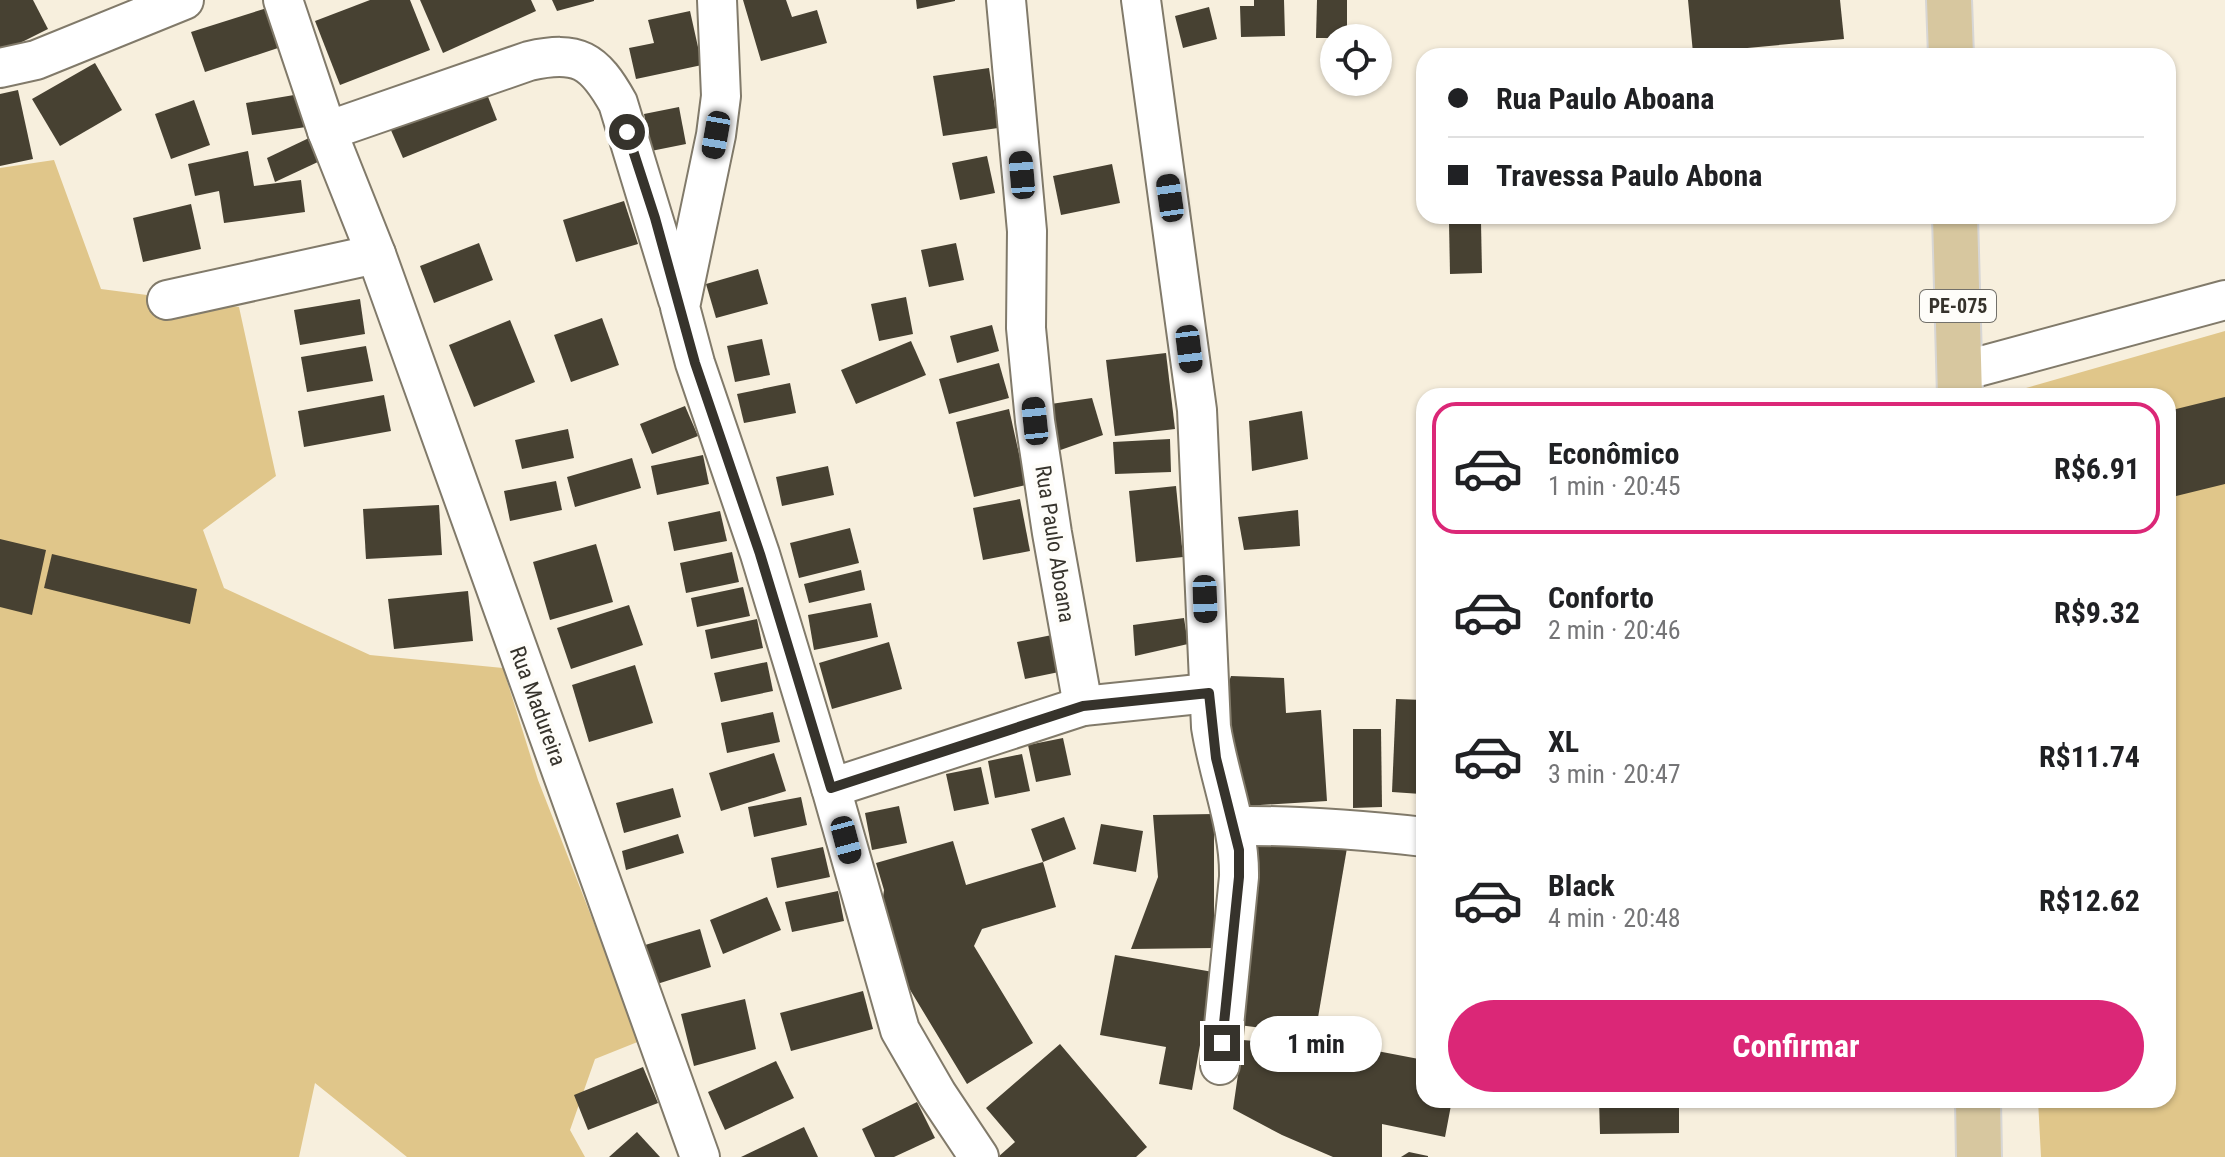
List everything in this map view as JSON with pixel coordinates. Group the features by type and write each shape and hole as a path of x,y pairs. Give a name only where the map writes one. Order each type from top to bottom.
{"main road":[{"path":"1949,0 1951,48"},
{"name":"PE-075","path":"1955,224 1960,384"},
{"path":"1978,1108 1979,1157"}],"street":[{"path":"0,68 36,60 184,0"},
{"name":"Rua Madureira","path":"283,0 327,131 376,254 700,1157"},
{"path":"680,307 716,135 721,96 717,0"},
{"name":"Rua Paulo Aboana","path":"1006,0 1027,231 1026,328 1035,421 1083,706"},
{"path":"1141,0 1197,410 1209,693 1216,758 1239,850 1220,1065"},
{"path":"327,131 529,61 553,56 574,58 589,64 604,78 618,103 695,363 760,554 900,1030 979,1157"},
{"path":"167,300 376,254"},
{"path":"1960,384 2225,300"},
{"path":"831,788 1083,706 1209,693"},
{"path":"1234,826 1355,829 1416,836"}],"shaded area":[{"path":"54,160 101,289 239,307 276,476 203,530 224,588 370,655 503,668 538,780 640,1041 595,1059 570,1130 585,1157 407,1157 315,1083 299,1157 0,1157 0,168"},
{"path":"2225,331 2225,1157 2041,1157 2038,1108 2176,1108 2176,388 2026,388"}],"building":[{"path":"0,0 33,0 48,29 0,53"},
{"path":"370,0 410,0 430,50 340,85 315,21"},
{"path":"420,0 531,0 536,11 443,53"},
{"path":"552,0 594,0 594,1 557,11"},
{"path":"743,0 786,0 792,17 817,10 827,43 761,61"},
{"path":"916,0 955,0 955,1 917,9"},
{"path":"1254,0 1284,0 1285,36 1241,37 1240,6 1254,6"},
{"path":"1317,0 1347,0 1347,24 1320,24 1320,38 1316,38"},
{"path":"1688,0 1840,0 1844,39 1747,48 1693,48"},
{"path":"1209,7 1217,39 1183,48 1175,16"},
{"path":"267,8 281,47 205,72 191,32"},
{"path":"690,11 702,65 636,79 629,48 654,43 648,20"},
{"path":"95,63 122,110 60,146 32,99"},
{"path":"989,68 998,128 943,136 933,76"},
{"path":"485,89 497,120 403,158 387,121"},
{"path":"18,90 33,159 0,166 0,94"},
{"path":"300,94 306,127 252,135 246,103"},
{"path":"194,100 210,145 171,159 155,114"},
{"path":"679,107 686,144 651,151 644,114"},
{"path":"309,138 320,161 275,182 267,158"},
{"path":"248,151 254,186 301,180 305,212 224,223 219,191 195,196 188,164"},
{"path":"987,156 995,193 960,200 952,163"},
{"path":"1112,164 1120,203 1061,215 1053,176"},
{"path":"624,201 638,244 576,262 563,220"},
{"path":"191,204 201,249 143,262 133,218"},
{"path":"1449,224 1481,224 1482,273 1450,274"},
{"path":"479,243 493,280 434,303 420,266"},
{"path":"956,243 964,280 929,287 921,250"},
{"path":"758,269 768,304 716,318 706,284"},
{"path":"906,297 913,334 879,341 871,304"},
{"path":"360,299 365,334 300,345 294,310"},
{"path":"602,318 619,365 571,382 554,335"},
{"path":"510,320 535,382 474,407 449,345"},
{"path":"992,325 999,351 957,363 950,336"},
{"path":"762,339 770,375 735,382 727,346"},
{"path":"911,341 926,375 856,404 841,370"},
{"path":"366,346 373,381 307,392 301,357"},
{"path":"1166,353 1175,429 1115,436 1106,360"},
{"path":"999,363 1009,398 949,414 939,379"},
{"path":"790,383 796,413 744,423 737,394"},
{"path":"384,395 391,431 304,447 298,411"},
{"path":"2225,397 2225,484 2176,496 2176,409"},
{"path":"1092,398 1103,435 1052,453 1044,405"},
{"path":"685,406 698,436 652,454 640,424"},
{"path":"1009,409 1026,485 974,497 956,422"},
{"path":"1302,411 1308,459 1252,471 1249,421"},
{"path":"568,429 574,458 522,469 515,440"},
{"path":"1170,439 1171,472 1115,474 1113,442"},
{"path":"703,455 709,484 657,495 651,466"},
{"path":"632,458 641,488 575,507 567,477"},
{"path":"828,466 834,495 782,506 776,477"},
{"path":"556,481 562,510 510,521 504,491"},
{"path":"1176,486 1183,557 1136,562 1129,491"},
{"path":"1020,499 1030,551 983,560 973,508"},
{"path":"439,505 442,555 366,559 363,509"},
{"path":"1298,510 1300,546 1244,550 1238,517"},
{"path":"720,511 727,541 674,551 668,522"},
{"path":"850,528 859,563 799,578 790,543"},
{"path":"0,539 46,550 32,615 0,607"},
{"path":"596,544 613,602 550,620 533,562"},
{"path":"732,552 739,582 686,593 680,563"},
{"path":"52,554 197,589 190,624 44,588"},
{"path":"861,570 865,590 809,603 804,584"},
{"path":"743,587 750,616 697,627 691,598"},
{"path":"468,591 473,641 394,649 388,599"},
{"path":"871,603 878,637 814,650 808,615"},
{"path":"629,605 643,645 571,669 557,628"},
{"path":"1184,618 1188,644 1135,656 1133,625"},
{"path":"757,619 763,648 711,659 705,630"},
{"path":"1052,635 1059,672 1025,679 1017,642"},
{"path":"889,642 902,689 832,709 819,663"},
{"path":"767,662 773,691 721,702 714,673"},
{"path":"635,665 653,723 589,742 572,685"},
{"path":"1231,676 1284,678 1286,713 1321,710 1327,801 1228,807 1213,727"},
{"path":"1396,699 1416,700 1416,794 1392,792"},
{"path":"773,712 780,742 727,753 721,723"},
{"path":"1353,729 1381,729 1382,807 1353,808"},
{"path":"1063,738 1071,775 1036,782 1028,745"},
{"path":"774,753 786,791 721,811 709,773"},
{"path":"1022,754 1030,791 995,798 988,761"},
{"path":"981,767 989,804 954,811 946,774"},
{"path":"673,788 681,817 624,833 616,803"},
{"path":"801,797 807,825 754,837 748,807"},
{"path":"899,806 907,843 872,850 865,813"},
{"path":"1214,814 1214,948 1131,949 1158,877 1153,815"},
{"path":"1064,817 1076,849 1043,862 1031,829"},
{"path":"1101,824 1143,831 1136,872 1093,864"},
{"path":"678,834 684,853 626,870 622,851"},
{"path":"1249,839 1347,848 1315,1035 1231,1024"},
{"path":"953,841 966,885 1043,862 1056,907 982,929 974,946 1033,1043 967,1084 892,960 880,919 884,890 876,863"},
{"path":"823,847 830,877 777,888 771,858"},
{"path":"838,891 844,921 792,932 785,902"},
{"path":"767,897 781,930 723,954 710,920"},
{"path":"700,929 711,967 657,984 645,945"},
{"path":"1115,955 1213,972 1192,1090 1159,1084 1166,1047 1100,1035"},
{"path":"863,991 873,1029 791,1051 780,1013"},
{"path":"745,999 756,1049 694,1066 681,1014"},
{"path":"1243,1040 1377,1051 1416,1058 1416,1108 1450,1108 1445,1137 1382,1124 1382,1157 1333,1157 1233,1109"},
{"path":"1060,1044 1147,1147 1136,1157 998,1157 1015,1142 986,1108"},
{"path":"776,1061 794,1098 725,1130 708,1092"},
{"path":"643,1067 658,1103 588,1130 574,1095"},
{"path":"917,1102 935,1138 894,1157 875,1157 862,1129"},
{"path":"1599,1108 1679,1108 1679,1133 1600,1134"},
{"path":"804,1127 818,1157 741,1157"},
{"path":"637,1132 660,1157 609,1157"},
{"path":"1409,1152 1428,1156 1428,1157 1401,1157"}],"route":[{"path":"627,132 655,218 695,363 760,554 831,788 1083,706 1209,693 1216,758 1239,850 1222,1043"}]}
